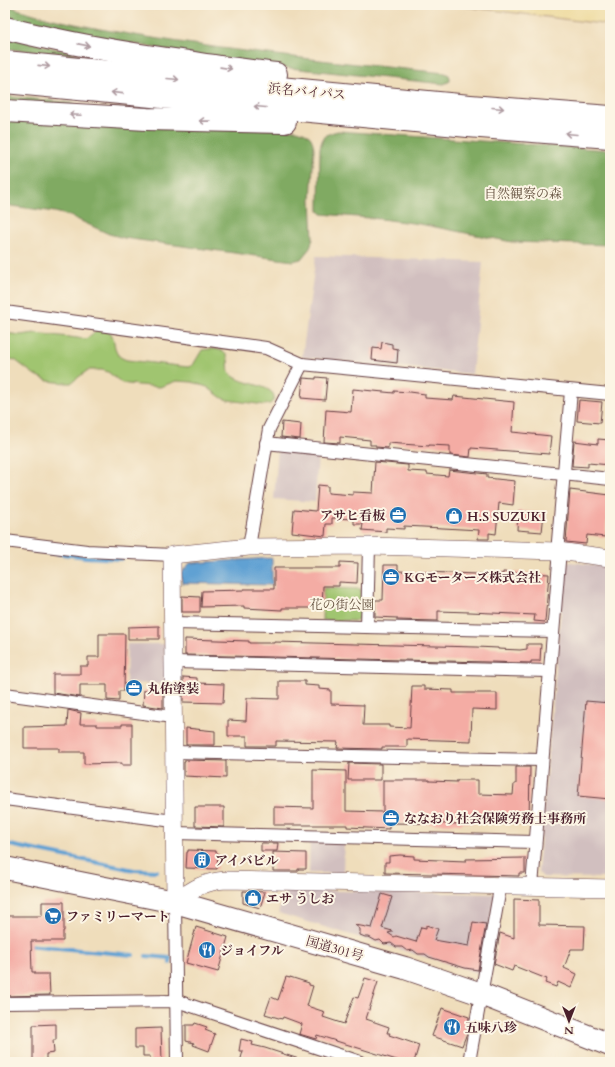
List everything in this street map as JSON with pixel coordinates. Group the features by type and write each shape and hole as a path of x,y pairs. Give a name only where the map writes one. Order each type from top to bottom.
{"highway":[{"path":"5,28 70,42 187,62 269,73 469,116"},
{"name":"浜名バイパス","path":"5,62 469,116 610,137"},
{"name":"浜名バイパス","path":"5,82 469,116 610,117"},
{"path":"5,112 184,120 469,116"},
{"name":"国道301号","path":"5,868 175,902 405,968 481,994 610,1044"}],"street":[{"path":"5,312 266,348 302,364 610,394"},
{"path":"249,547 266,443 272,421 302,364"},
{"path":"532,886 559,562 558,541 570,391"},
{"path":"266,443 610,479"},
{"path":"5,541 86,551 172,555 249,547 369,546 558,552 610,558"},
{"path":"367,627 369,546"},
{"path":"172,555 177,1062"},
{"path":"173,623 553,631"},
{"path":"174,662 550,671"},
{"path":"5,694 174,716"},
{"path":"174,752 542,760"},
{"path":"5,799 166,820 175,827 535,842"},
{"path":"175,902 193,888 215,880 610,888"},
{"path":"469,1062 499,894 499,886"},
{"path":"5,1003 176,1001 360,1062"}],"shaded area":[{"path":"316,256 483,262 472,374 302,357"},
{"path":"278,449 318,453 315,502 274,499"},
{"path":"570,562 610,567 610,878 543,877 538,872 565,566"},
{"path":"127,644 165,644 165,684 126,683"},
{"path":"310,840 344,840 343,873 309,873"},
{"path":"285,890 495,894 481,974 278,913"}],"green space":[{"path":"5,5 22,11 93,28 258,53 445,73 449,75 450,81 444,84 270,66 188,54 5,20"},
{"path":"5,36 80,55 5,49"},
{"path":"5,96 73,103 75,105 5,104"},
{"path":"5,119 184,128 297,130 304,132 311,138 314,148 311,200 313,238 310,248 301,259 293,261 124,238 109,234 70,216 55,212 5,205"},
{"name":"自然観察の森","path":"338,131 610,150 610,245 512,242 420,224 322,214 319,211 320,148 322,140 326,136"},
{"path":"97,330 110,332 116,352 122,358 127,360 188,367 193,365 202,350 214,349 222,351 227,356 230,374 241,380 269,390 273,393 273,401 265,405 228,400 222,398 207,387 192,382 176,381 160,387 122,383 108,372 102,370 88,370 71,383 48,381 35,375 15,360 5,358 5,333 20,335 35,333 86,339"},
{"name":"花の街公園","path":"323,588 361,589 361,615 356,621 322,620"}],"sand":[{"path":"453,5 610,5 610,25"}],"water":[{"path":"272,558 272,585 182,583 181,573 190,563"}],"building":[{"path":"382,342 392,344 392,348 398,349 397,363 372,360 373,348 381,349"},
{"path":"316,377 327,378 325,400 301,398 303,378 316,379"},
{"path":"353,389 394,393 394,391 410,392 425,394 425,398 453,400 454,396 514,402 512,432 551,436 549,454 471,448 470,457 450,455 450,446 388,443 388,448 370,445 370,440 340,437 340,443 324,442 326,410 351,412"},
{"path":"579,400 602,402 600,423 577,421"},
{"path":"282,422 301,424 300,439 281,437"},
{"path":"598,439 610,440 610,465 588,463 588,467 572,466 574,441 598,444"},
{"path":"375,462 408,465 408,471 427,472 427,474 448,476 449,470 487,474 487,478 515,481 513,505 499,503 496,534 489,533 489,539 478,539 479,530 404,526 404,529 386,528 386,532 362,530 363,524 354,524 354,519 332,518 332,524 326,524 325,536 292,532 294,509 316,511 318,485 328,486 328,493 353,495 353,492 373,493"},
{"path":"570,490 610,495 610,510 608,510 605,537 587,535 586,544 566,542"},
{"path":"518,511 544,513 542,532 517,530"},
{"path":"340,562 358,563 357,583 339,582 339,586 323,586 322,607 282,608 282,610 244,608 244,606 201,607 202,591 274,589 274,568 340,568"},
{"path":"384,565 398,565 398,571 476,574 503,574 503,572 549,574 545,622 534,621 535,615 438,611 438,621 397,620 397,618 375,617 375,600 383,600"},
{"path":"182,596 200,597 200,612 182,612"},
{"path":"159,626 159,639 128,639 128,627"},
{"path":"99,634 125,634 124,691 119,691 119,701 107,700 107,685 80,685 80,697 53,693 53,674 80,674 80,666 88,666 88,657 99,657"},
{"path":"185,639 249,641 249,643 274,642 476,647 520,650 527,649 527,644 541,644 540,661 531,661 531,663 185,655"},
{"path":"183,677 197,678 197,683 224,684 223,703 183,702"},
{"path":"279,681 305,681 305,685 319,686 319,689 331,690 331,704 364,705 363,725 389,725 389,727 410,728 412,686 424,686 424,689 453,690 453,693 497,693 497,710 472,709 471,741 407,739 407,747 382,747 382,749 337,748 338,742 276,741 276,746 247,746 247,736 228,736 228,720 246,721 247,698 279,699"},
{"path":"144,690 163,691 163,708 143,705"},
{"path":"586,701 610,703 610,799 578,796"},
{"path":"68,710 81,713 80,724 122,726 122,724 132,724 132,765 122,765 122,763 84,764 84,752 59,752 59,748 24,748 24,727 67,726"},
{"path":"186,728 215,731 215,745 186,745"},
{"path":"185,760 226,761 226,778 184,776"},
{"path":"349,763 381,764 381,780 348,780"},
{"path":"516,767 530,767 529,822 511,822 511,819 474,818 474,823 462,822 462,824 389,823 389,829 347,827 347,825 274,825 274,807 313,808 313,770 346,771 346,811 383,812 383,780 429,780 457,782 457,780 478,780 478,794 513,795 514,784 516,784"},
{"path":"195,807 224,807 224,827 195,826"},
{"path":"261,843 278,843 277,851 261,851"},
{"name":"アイバビル","path":"188,850 216,851 216,853 218,853 217,869 186,868"},
{"path":"273,852 306,853 306,869 298,869 298,871 273,871"},
{"path":"389,856 414,856 414,859 466,861 466,859 525,858 525,873 519,873 519,876 385,873 385,862 389,862"},
{"name":"エサ うしお","path":"243,891 265,892 260,908 243,903"},
{"path":"382,894 392,897 382,928 392,931 388,933 394,937 396,936 416,942 421,927 426,928 426,925 438,929 434,940 469,946 473,922 486,924 478,970 465,968 429,957 425,954 418,954 413,950 407,951 402,947 396,947 391,943 384,944 380,940 376,941 369,937 360,935 360,929 355,925 372,928"},
{"path":"514,899 539,900 539,925 585,926 584,949 571,949 564,968 577,974 571,988 558,982 556,987 545,983 547,979 514,966 512,971 494,964 500,933 514,938"},
{"path":"42,902 64,902 63,941 31,941 32,972 35,972 35,974 49,974 50,995 5,996 5,916 42,916"},
{"name":"ジョイフル","path":"196,927 228,937 218,972 186,963"},
{"path":"286,977 309,983 309,985 313,986 307,1006 325,1012 323,1017 344,1024 354,997 358,998 365,978 378,982 366,1019 389,1027 387,1033 390,1033 389,1035 419,1045 414,1062 403,1062 317,1035 316,1039 299,1034 302,1024 283,1017 282,1019 265,1014 271,997 278,1000"},
{"name":"五味八珍","path":"442,1008 469,1017 467,1033 462,1046 432,1036"},
{"path":"195,1023 207,1027 205,1030 215,1034 209,1051 193,1045 194,1043 186,1041 186,1025 194,1025"},
{"path":"56,1024 56,1040 53,1040 54,1053 46,1054 46,1060 44,1060 44,1062 33,1062 33,1025"},
{"path":"161,1028 162,1062 150,1062 150,1056 143,1056 143,1048 135,1048 135,1029"},
{"path":"241,1039 253,1042 252,1045 302,1060 302,1062 240,1062 243,1051 239,1051"}],"waterway":[{"path":"32,550 86,557 121,559"},
{"path":"5,844 134,870 157,871"},
{"path":"27,945 133,955"},
{"path":"146,956 170,958 170,963"}],"place":[{"name":"アサヒ看板","path":"398,515"},
{"name":"H.S SUZUKI","path":"454,516"},
{"name":"KGモーターズ株式会社","path":"391,577"},
{"name":"丸佑塗装","path":"134,688"},
{"name":"ななおり社会保険労務士事務所","path":"391,818"},
{"name":"アイバビル","path":"202,860"},
{"name":"エサ うしお","path":"253,898"},
{"name":"ファミリーマート","path":"53,916"},
{"name":"ジョイフル","path":"207,950"},
{"name":"五味八珍","path":"452,1027"}]}
